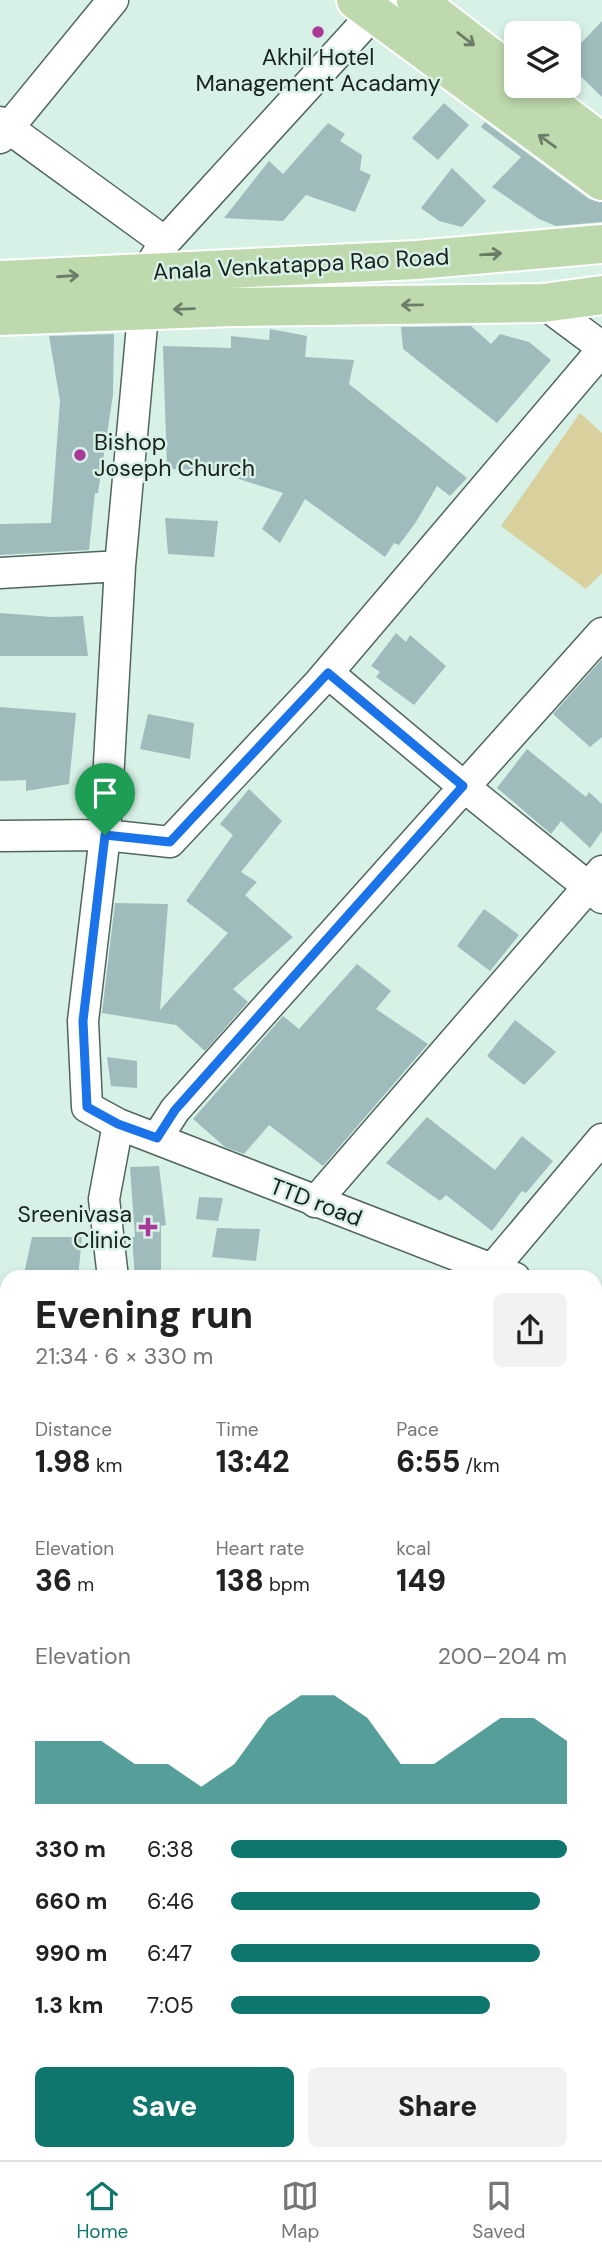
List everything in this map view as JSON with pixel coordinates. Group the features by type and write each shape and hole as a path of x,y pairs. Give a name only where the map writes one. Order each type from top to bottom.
{"main road":[{"path":"416,0 504,68"},
{"path":"371,4 602,181"},
{"path":"543,98 602,143"},
{"name":"Anala Venkatappa Rao Road","path":"0,280 156,256 416,260 602,244"},
{"name":"Anala Venkatappa Rao Road","path":"0,316 543,303 602,295"}],"street":[{"path":"113,0 2,129 156,256"},
{"path":"105,835 120,566 144,311 156,256 371,4"},
{"path":"0,836 105,835 170,842 328,673 602,349 543,303"},
{"path":"0,573 120,566"},
{"path":"157,1138 175,1110 602,634"},
{"path":"315,1202 597,885 463,786 328,673"},
{"name":"TTD road","path":"105,835 84,1033 87,1107 118,1124 315,1202 500,1270"},
{"path":"112,1270 104,1199 118,1124"},
{"path":"506,1270 602,1139"}],"shaded area":[{"path":"580,413 602,433 602,573 586,589 501,526"}],"building":[{"path":"602,21 602,97 581,77 581,43"},
{"path":"444,103 469,125 438,160 412,138"},
{"path":"485,122 589,199 602,202 602,222 556,226 539,219 492,187 521,157 481,127"},
{"path":"328,123 345,134 340,141 362,155 360,170 371,175 355,212 306,195 283,221 224,218 269,161 283,174"},
{"path":"452,168 486,201 462,227 439,221 421,208"},
{"path":"471,326 491,344 500,334 529,342 551,360 497,423 403,349 401,327"},
{"path":"270,329 307,336 305,357 354,360 349,384 467,478 450,496 437,486 416,522 399,545 394,543 385,557 305,499 280,543 262,529 283,493 236,478 238,471 167,469 163,346 231,348 231,336 269,340"},
{"path":"114,334 113,395 98,493 95,493 89,550 0,555 0,524 51,523 60,401 49,336"},
{"path":"165,518 218,521 214,557 168,554"},
{"path":"0,613 52,617 83,616 88,656 0,656"},
{"path":"396,633 406,642 410,635 446,666 414,705 376,677 380,672 371,666"},
{"path":"602,659 602,737 590,747 553,714"},
{"path":"0,707 76,713 69,784 26,791 26,780 0,781"},
{"path":"148,714 194,723 190,759 140,749"},
{"path":"527,749 586,797 589,792 602,804 602,831 590,848 561,821 551,834 497,788"},
{"path":"249,789 282,821 241,872 257,882 245,895 293,937 233,989 248,1002 205,1051 176,1025 102,1013 115,903 168,904 160,1010 228,933 186,901 233,835 220,824"},
{"path":"484,909 519,935 490,971 457,946"},
{"path":"357,964 391,991 376,1009 428,1044 323,1166 269,1125 244,1154 225,1147 193,1119 283,1016 299,1029"},
{"path":"515,1020 556,1052 524,1085 487,1056"},
{"path":"107,1057 137,1061 137,1088 111,1086"},
{"path":"427,1117 495,1170 522,1136 553,1161 526,1193 522,1191 492,1231 446,1195 440,1201 386,1163"},
{"path":"159,1166 166,1225 161,1226 161,1270 134,1270 130,1167"},
{"path":"199,1197 223,1198 218,1221 196,1219"},
{"path":"217,1228 260,1229 256,1261 212,1257"},
{"path":"32,1237 82,1237 79,1270 25,1270"}],"place":[{"name":"Akhil Hotel Management Acadamy","path":"318,32"},
{"name":"Bishop Joseph Church","path":"80,455"},
{"name":"Sreenivasa Clinic","path":"148,1227"}],"route":[{"path":"328,673 463,786 175,1110 157,1138 118,1124 87,1107 83,1021 105,835 170,842 328,673"}]}
